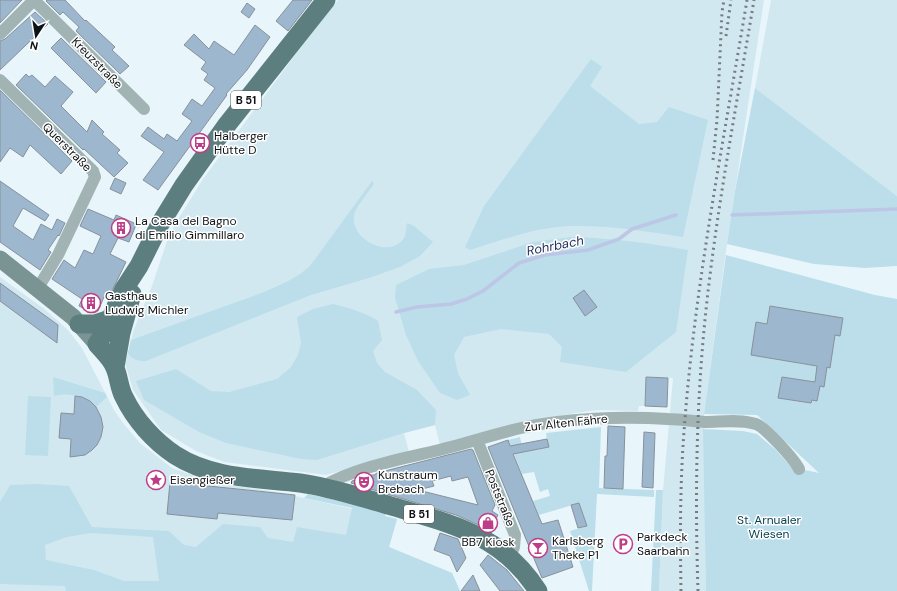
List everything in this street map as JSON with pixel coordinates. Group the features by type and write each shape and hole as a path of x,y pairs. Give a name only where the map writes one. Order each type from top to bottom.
{"main road":[{"name":"B 51","path":"326,0 223,129 184,185 160,224 139,266 124,289 116,326 115,367 123,395 140,422 155,439 180,458 214,472 241,477 322,487 357,496 458,527 485,540 510,556 538,591"},
{"path":"0,259 38,288 79,324 97,344"},
{"path":"79,324 116,326"},
{"name":"B 51","path":"115,367 97,344 116,326"}],"street":[{"path":"0,34 34,0"},
{"name":"Kreuzstraße","path":"34,0 144,109"},
{"name":"Querstraße","path":"0,80 93,171 95,177 93,185 58,255 38,288"},
{"name":"Zur Alten Fähre","path":"322,487 332,481 350,474 521,428 584,420 628,418 746,422 757,424 794,461 799,469"},
{"name":"Poststraße","path":"477,440 515,535 514,548 510,556"}],"shaded area":[{"path":"338,0 764,0 727,244 704,414 706,591 659,591 663,490 673,378 646,377 645,406 639,406 638,411 600,410 521,422 440,445 435,425 404,433 409,452 326,475 224,462 196,451 161,430 133,390 125,363 134,329 152,286 168,238 203,179 298,51"},
{"path":"771,0 897,0 897,196 755,88"},
{"path":"0,277 43,308 68,330 82,348 114,410 123,423 140,443 172,468 212,482 295,495 397,519 389,547 452,573 460,591 0,591"}],"green space":[{"path":"591,59 602,67 590,86 639,124 657,122 669,107 708,120 683,237 613,227 571,226 532,231 470,250 465,247 484,206"},
{"path":"755,88 897,196 897,266 865,268 814,264 727,244 735,191"},
{"path":"372,181 374,184 355,212 354,221 357,230 370,243 389,247 397,245 404,238 407,223 414,226 433,242 420,256 400,267 311,295 146,361 136,360 128,353 131,340 264,292 300,274 310,266"},
{"path":"571,237 630,241 688,250 676,332 626,372 560,362 562,347 549,334 501,329 464,337 454,355 458,373 470,395 457,400 440,393 418,361 406,335 395,298 396,285 429,269 464,265 533,242"},
{"name":"St. Arnualer Wiesen","path":"726,255 875,295 897,299 897,591 706,591 703,429 743,431 757,434 776,450 791,467 819,473 757,415 704,414"},
{"path":"333,304 362,313 378,321 382,340 373,351 377,363 385,372 417,390 436,410 435,425 317,460 301,459 226,443 199,432 144,400 136,381 176,369 211,391 229,392 277,379 291,367 298,355 301,343 297,317 313,309"},
{"path":"53,377 105,393 107,397 96,407 87,400 76,396 65,394 54,396"},
{"path":"28,396 51,397 48,456 25,455"},
{"path":"601,427 599,488 654,490 654,497 597,494 592,591 589,591 570,531 587,526 579,503 539,515 533,501 550,496 548,489 540,492 534,472 522,474 508,440 520,437 523,452 548,447 546,433"},
{"path":"37,484 69,486 92,527 169,531 184,545 196,547 223,524 260,527 268,538 293,542 297,527 346,535 352,508 304,498 308,494 353,504 386,513 385,516 397,519 389,547 452,573 460,591 66,591 65,586 0,584 0,502 10,485","holes":["91,533 153,537 159,581 124,581 94,570 46,560 45,545 67,537"]},
{"path":"656,490 663,490 659,591 651,591"}],"building":[{"path":"0,0 22,0 0,23"},
{"path":"65,0 85,21 86,20 115,47 112,50 129,66 120,74 76,31 79,27 63,12 60,15 46,1"},
{"path":"293,0 312,0 288,31 276,21"},
{"path":"247,3 255,9 249,18 241,12"},
{"path":"35,12 48,24 0,70 0,41 5,39"},
{"path":"255,25 270,37 247,70 226,94 227,95 158,190 143,180 164,152 141,136 148,127 164,139 167,134 177,141 192,121 182,114 192,99 202,106 215,88 204,80 208,74 201,69 206,62 184,45 194,34 209,49 214,41 234,55"},
{"path":"61,38 106,82 96,93 51,48"},
{"path":"26,74 29,77 32,75 45,87 55,76 73,92 61,106 87,132 92,120 104,132 102,134 120,150 117,153 128,163 114,177 84,149 83,150 16,85"},
{"path":"0,90 72,161 61,174 30,145 23,157 10,148 0,162"},
{"path":"115,178 126,183 121,194 110,189"},
{"path":"0,181 49,215 45,221 23,208 13,226 33,240 41,224 52,230 57,219 65,223 59,236 58,235 48,250 51,252 40,270 0,242"},
{"path":"88,209 114,220 116,215 136,225 129,242 118,238 110,254 126,262 108,299 104,297 98,311 94,313 79,306 82,299 52,279 64,260 75,268 84,250 93,254 101,236 80,226"},
{"path":"0,283 58,325 57,343 0,301"},
{"path":"584,290 597,307 585,316 573,298"},
{"path":"770,306 843,318 840,336 835,335 830,368 827,367 824,387 820,386 817,401 812,400 811,403 778,398 782,377 815,382 817,366 751,355 756,322 767,324"},
{"path":"646,377 668,378 667,407 645,406"},
{"path":"75,396 82,397 90,401 96,407 101,417 103,427 101,437 97,445 92,450 85,455 70,457 71,439 59,438 61,413 74,414"},
{"path":"608,426 625,427 623,489 604,488"},
{"path":"644,432 655,433 653,488 642,487"},
{"path":"547,439 549,447 513,454 542,524 558,520 573,567 542,578 488,447 508,440 510,446"},
{"path":"471,449 473,450 495,505 492,511 498,515 490,530 456,515 351,483 352,481 377,473","holes":["451,476 452,481 468,477 478,505 418,490 434,486 432,481"]},
{"path":"170,482 295,495 292,520 218,513 217,519 167,514"},
{"path":"579,503 587,526 578,528 571,505"},
{"path":"440,533 458,539 466,558 457,572 450,556 434,550"},
{"path":"488,555 507,570 524,591 500,591 480,565"},
{"path":"473,575 480,591 461,591"}],"waterway":[{"name":"Rohrbach","path":"732,215 897,209"},
{"name":"Rohrbach","path":"396,312 417,307 451,304 467,299 483,291 519,263 545,255 588,250 619,239 632,229 676,215"}],"railway":[{"path":"713,160 717,120 722,12 724,0"},
{"path":"726,36 731,0"},
{"path":"681,591 681,483 683,440 690,366 703,261 747,0"},
{"path":"698,591 697,450 700,380 706,310 716,232 754,0"}],"place":[{"name":"Halberger Hütte D","path":"200,143"},
{"name":"La Casa del Bagno di Emilio Gimmillaro","path":"121,228"},
{"name":"Gasthaus Ludwig Michler","path":"91,303"},
{"name":"Eisengießer","path":"156,480"},
{"name":"Kunstraum Brebach","path":"364,482"},
{"name":"BB7 Kiosk","path":"488,523"},
{"name":"Parkdeck Saarbahn","path":"623,544"},
{"name":"Karlsberg Theke P1","path":"538,548"}]}
